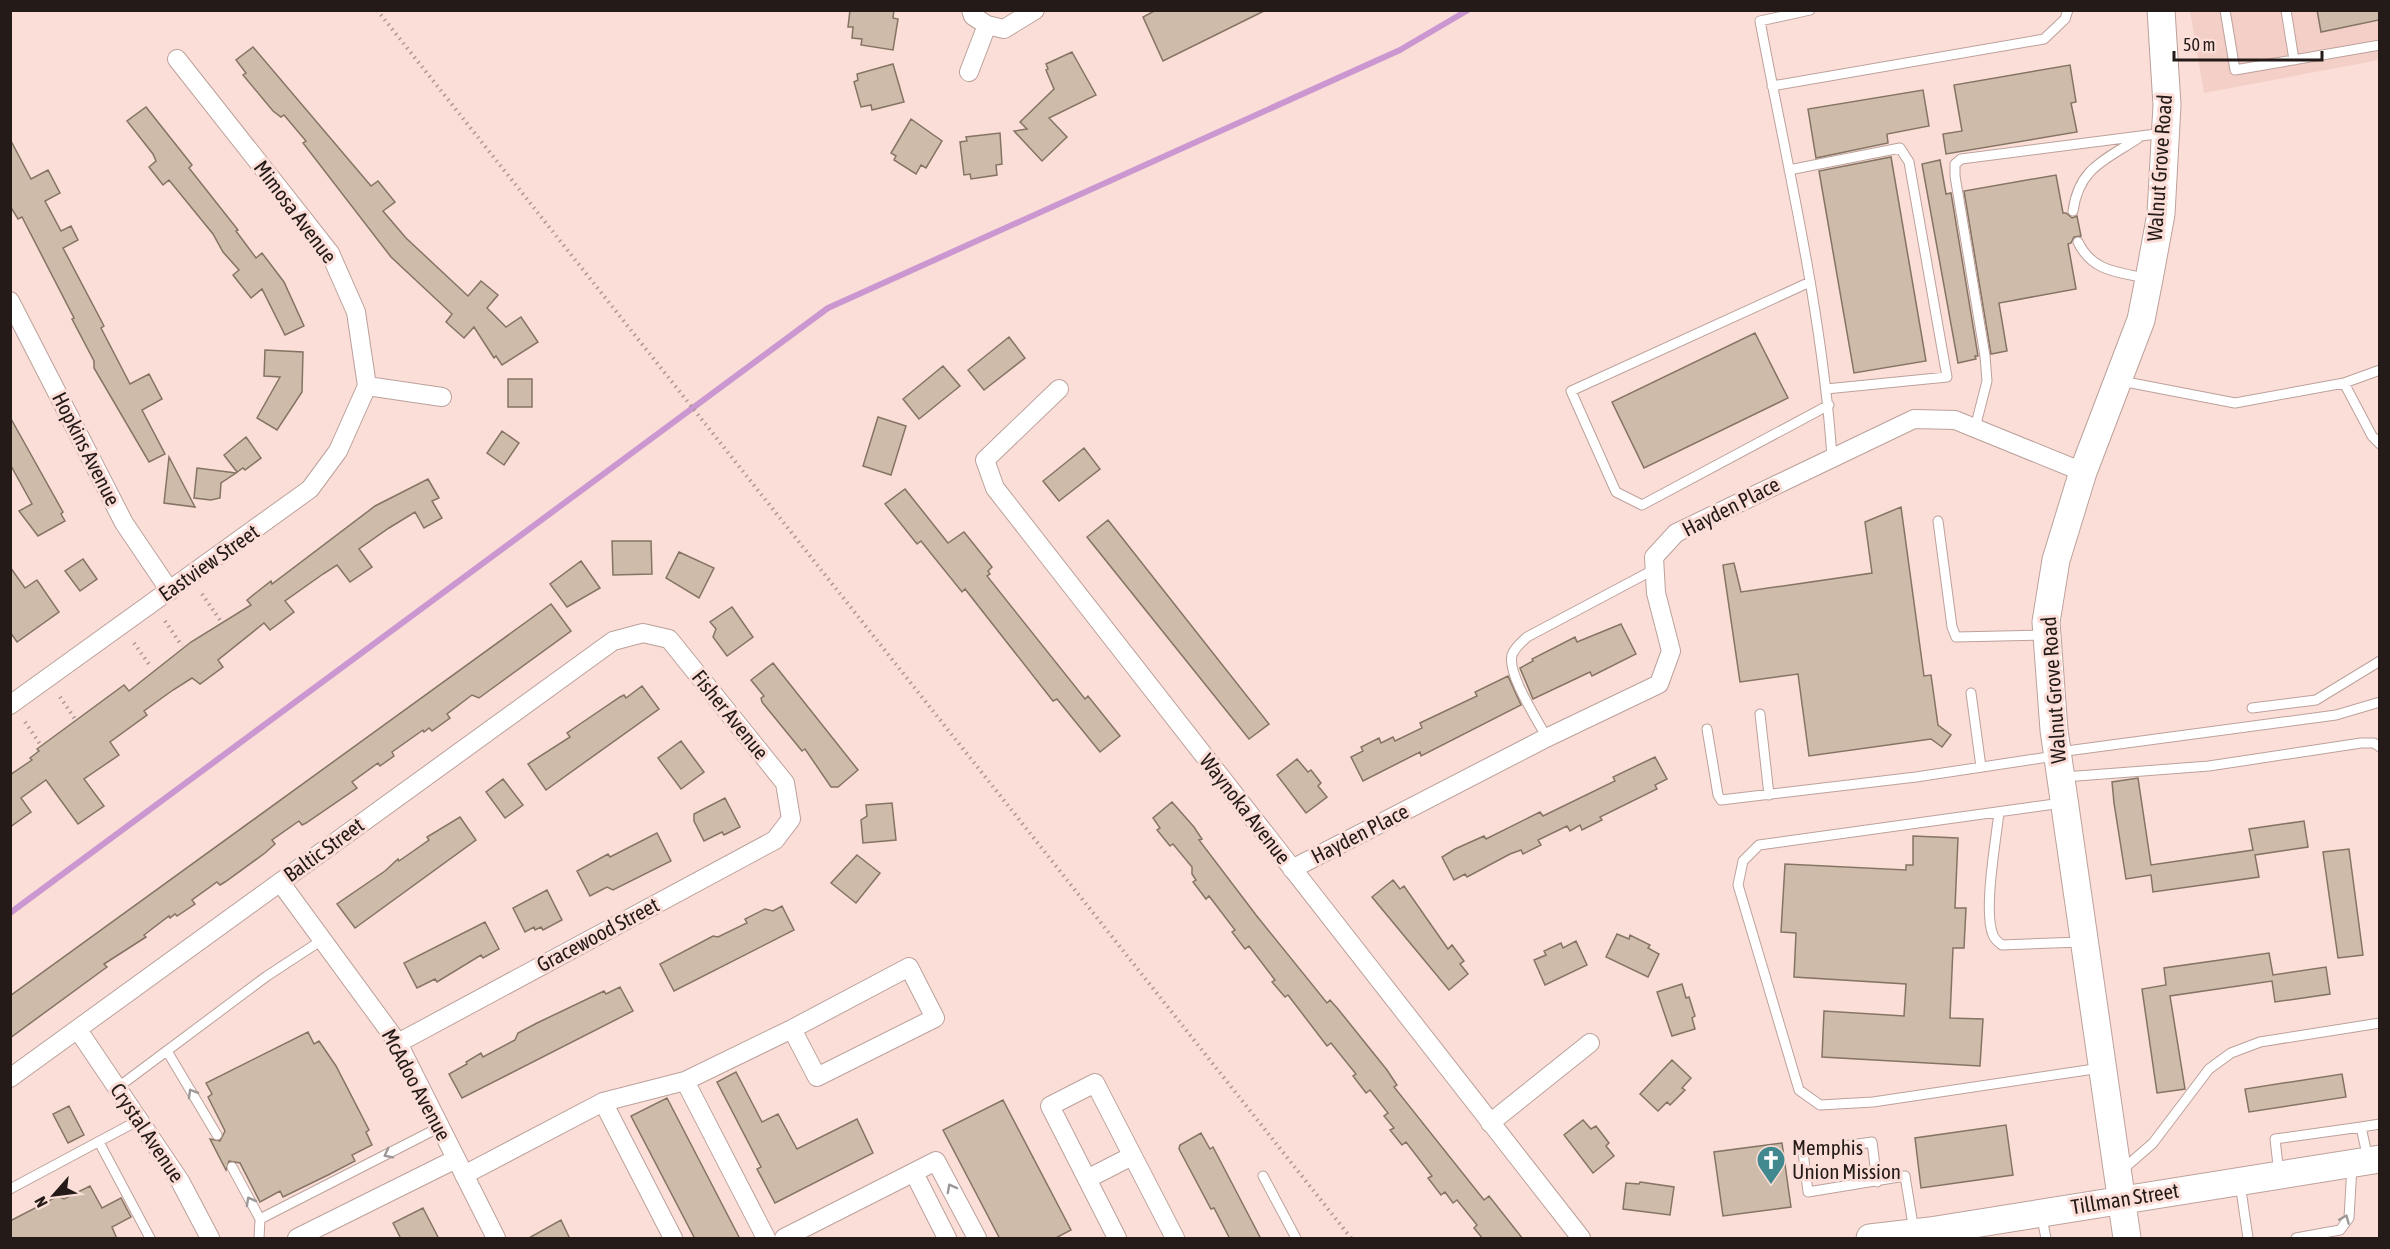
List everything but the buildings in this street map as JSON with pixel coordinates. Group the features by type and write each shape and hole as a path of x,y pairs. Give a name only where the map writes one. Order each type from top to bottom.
{"main road":[{"name":"Walnut Grove Road","path":"2127,1239 2060,772 2046,622 2056,560 2083,472 2141,320 2149,279 2161,214 2154,134 2167,105 2161,10"},
{"name":"Tillman Street","path":"1870,1239 1972,1231 2118,1187 2240,1181 2367,1161"}],"street":[{"path":"971,10 973,16 987,25 1004,29 1035,10"},
{"path":"969,72 987,25"},
{"name":"Mimosa Avenue","path":"177,59 330,253 356,312 367,386"},
{"name":"Hopkins Avenue","path":"10,302 124,523 170,591"},
{"path":"367,386 442,397"},
{"name":"Eastview Street","path":"10,705 310,489 338,451 367,386"},
{"name":"Waynoka Avenue","path":"1059,390 985,460 995,488 1581,1239"},
{"name":"Hayden Place","path":"1292,869 1547,738 1659,684 1671,651 1656,593 1654,556 1676,533 1914,418 1955,420 2083,472"},
{"name":"Fisher Avenue","path":"643,633 669,639 785,783 791,819"},
{"name":"Baltic Street","path":"10,1078 613,641 643,633"},
{"name":"Gracewood Street","path":"398,1043 775,840 791,819"},
{"name":"McAdoo Avenue","path":"280,882 398,1043 496,1239"},
{"path":"297,1239 603,1102 685,1081 792,1029 909,967 935,1018 817,1077 792,1029"},
{"name":"Crystal Avenue","path":"78,1030 180,1181 210,1239"},
{"path":"1490,1123 1590,1043"},
{"path":"685,1081 766,1239"},
{"path":"1117,1239 1050,1106 1095,1083 1175,1239"},
{"path":"603,1102 673,1239"},
{"path":"1087,1179 1132,1156"},
{"path":"784,1239 936,1161 977,1239"},
{"path":"914,1173 947,1239"}],"lane":[{"path":"1810,10 1760,21 1810,282 1829,405 1832,457"},
{"path":"1772,86 2044,39 2065,19 2068,10"},
{"path":"2225,10 2235,70 2379,45"},
{"path":"2286,10 2294,60"},
{"path":"2073,211 2076,190 2089,170 2154,134"},
{"path":"1975,428 1987,381 1955,164 1961,159 2154,134"},
{"path":"1789,170 1900,148 1909,162 1947,377 1826,388"},
{"path":"2078,242 2085,257 2104,269 2149,279"},
{"path":"1810,282 1571,391 1616,492 1642,505 1829,405"},
{"path":"2119,380 2235,403 2344,383 2379,370"},
{"path":"2344,383 2379,444"},
{"path":"1938,521 1952,627 1956,638 2047,635"},
{"path":"1547,738 1512,671 1511,658 1515,648 1527,637 1655,569"},
{"path":"2252,708 2316,700 2379,661"},
{"path":"1971,693 1982,767"},
{"path":"2102,1068 1873,1102 1820,1105 1799,1090 1737,885 1743,861 1759,845 1999,812 2060,772 2336,715 2379,702"},
{"path":"1760,714 1769,795"},
{"path":"1707,729 1718,795 1721,800 1982,767 2060,772 2209,766 2361,743 2374,743 2379,747"},
{"path":"1999,812 1989,922 1996,940 2002,945 2084,942"},
{"path":"117,1088 267,976 322,940"},
{"path":"2118,1187 2209,1069 2231,1053 2260,1042 2379,1023"},
{"path":"167,1051 217,1135"},
{"path":"10,1189 139,1120"},
{"path":"2279,1174 2275,1139 2379,1124"},
{"path":"260,1219 440,1127"},
{"path":"2296,1239 2340,1230 2349,1218 2367,1161 2361,1127"},
{"path":"99,1142 150,1239"},
{"path":"1877,1182 1872,1142 1803,1152 1808,1192 1877,1182 1905,1176 1925,1234"},
{"path":"232,1167 260,1219 259,1239"},
{"path":"1263,1176 1296,1239"},
{"path":"2240,1181 2248,1239"},
{"path":"2041,1212 2046,1239"}],"path":[{"path":"377,10 1351,1239"},
{"path":"202,594 220,620"},
{"path":"165,621 182,646"},
{"path":"134,643 151,667"},
{"path":"60,697 75,719"},
{"path":"25,722 40,744"}],"shaded area":[{"path":"2190,11 2379,11 2379,60 2204,93"}],"waterway":[{"path":"10,913 828,308 1400,50 1468,10"}],"place":[{"name":"Memphis Union Mission","path":"1771,1186"}]}
